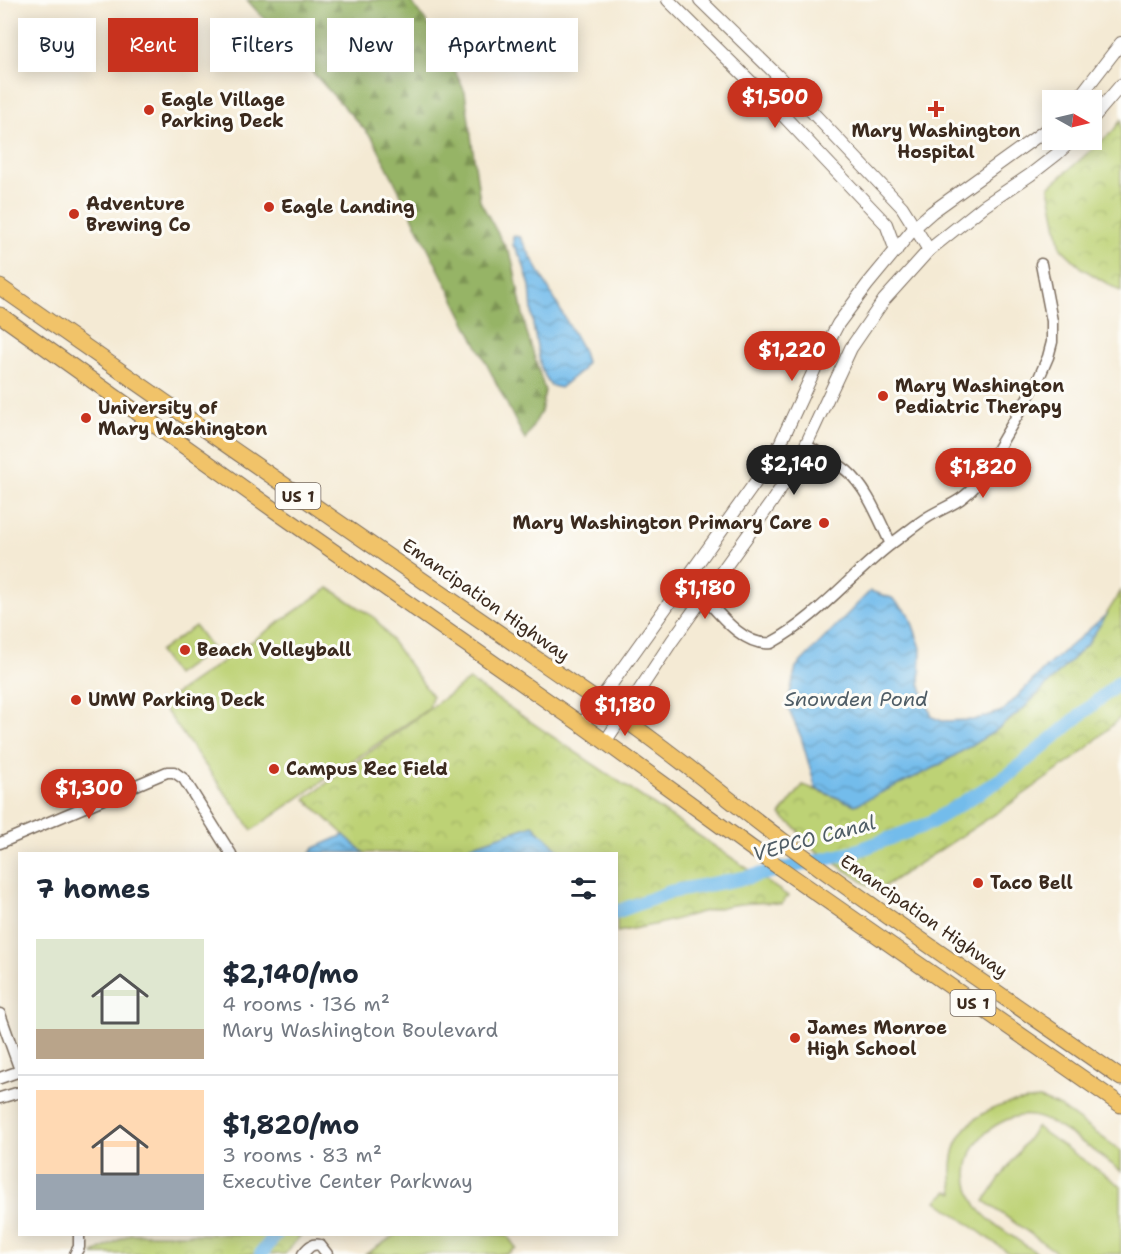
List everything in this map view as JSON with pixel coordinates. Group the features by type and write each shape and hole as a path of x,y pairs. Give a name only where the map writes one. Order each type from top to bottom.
{"main road":[{"name":"Emancipation Highway","path":"0,287 281,484 422,578 621,717 783,841 1121,1078"},
{"name":"US 1","path":"0,315 582,725 750,847 1121,1105"}],"street":[{"path":"668,0 761,92 886,224 896,251"},
{"path":"700,0 777,75 902,207 929,250"},
{"path":"1085,90 1121,43"},
{"path":"1102,107 1121,85"},
{"path":"582,725 760,476 780,444 838,324 915,227 978,177 1042,133"},
{"path":"604,742 771,503 807,446 851,348 884,300 929,250 984,206 1030,175 1061,150"},
{"path":"704,597 728,624 755,642 771,643 821,607 891,544 930,516 954,505 967,495 977,484 1038,380 1048,357 1052,342 1052,321 1041,264"},
{"path":"807,446 849,472 862,488 891,544"},
{"path":"0,843 167,772 174,772 184,779 230,852"},
{"path":"0,1014 18,1065"},
{"path":"0,1078 18,1072"},
{"path":"0,1098 18,1093"},
{"path":"75,1254 79,1247 80,1236"},
{"path":"303,1254 315,1244 320,1245 327,1254"}],"green space":[{"path":"247,0 410,0 426,22 426,72 455,72 465,92 480,201 512,259 526,330 545,391 541,412 525,440 373,139 312,72 315,72 315,18 263,18"},
{"path":"1121,120 1121,292 1083,269 1061,248 1049,187 1091,150 1102,150 1102,141"},
{"name":"Campus Rec Field","path":"329,588 375,618 432,696 429,708 252,830 161,704"},
{"path":"1121,591 1121,717 1079,755 1003,809 877,891 800,840 798,830 780,815 803,785 855,805 994,732 1023,709 1088,643"},
{"name":"Beach Volleyball","path":"195,626 212,649 176,675 159,652"},
{"path":"469,680 788,896 782,904 767,902 735,905 618,932 618,852 560,852 533,825 453,852 363,852 305,799"},
{"path":"1040,1099 1060,1107 1121,1151 1121,1171 1078,1139 1042,1119 1028,1115 1016,1116 991,1129 974,1147 967,1170 968,1182 971,1194 982,1212 996,1225 1038,1254 1010,1254 937,1201 948,1191 954,1193 952,1171 954,1152 961,1136 971,1123 984,1113 1000,1106"},
{"path":"1036,1127 1121,1186 1121,1254 1059,1254 984,1201"},
{"path":"126,1236 300,1236 285,1254 92,1254"},
{"path":"394,1236 508,1236 516,1248 507,1254 366,1254"}],"water":[{"path":"513,236 520,237 582,349 586,362 582,370 560,388 550,385 541,368 533,325 530,286 522,260 513,245"},
{"name":"Snowden Pond","path":"870,591 892,598 909,614 921,648 920,684 932,717 942,721 973,720 1003,711 1047,666 1108,613 1088,643 1023,709 994,732 934,768 855,805 816,789 801,737 787,706 796,667"},
{"path":"533,825 560,851 560,852 453,852"},
{"path":"344,835 363,852 311,852 314,848"}],"waterway":[{"name":"VEPCO Canal","path":"618,911 670,892 749,877 851,853 928,824 1011,773 1121,681"},
{"name":"VEPCO Canal","path":"261,1254 274,1236"}],"place":[{"name":"Mary Washington Hospital","path":"936,109"},
{"name":"Eagle Village Parking Deck","path":"149,110"},
{"name":"Eagle Landing","path":"269,207"},
{"name":"Adventure Brewing Co","path":"74,214"},
{"name":"Mary Washington Pediatric Therapy","path":"883,396"},
{"name":"University of Mary Washington","path":"86,418"},
{"name":"Mary Washington Primary Care","path":"824,523"},
{"name":"Beach Volleyball","path":"185,650"},
{"name":"UMW Parking Deck","path":"76,700"},
{"name":"Campus Rec Field","path":"274,769"},
{"name":"Taco Bell","path":"978,883"},
{"name":"James Monroe High School","path":"795,1038"}]}
